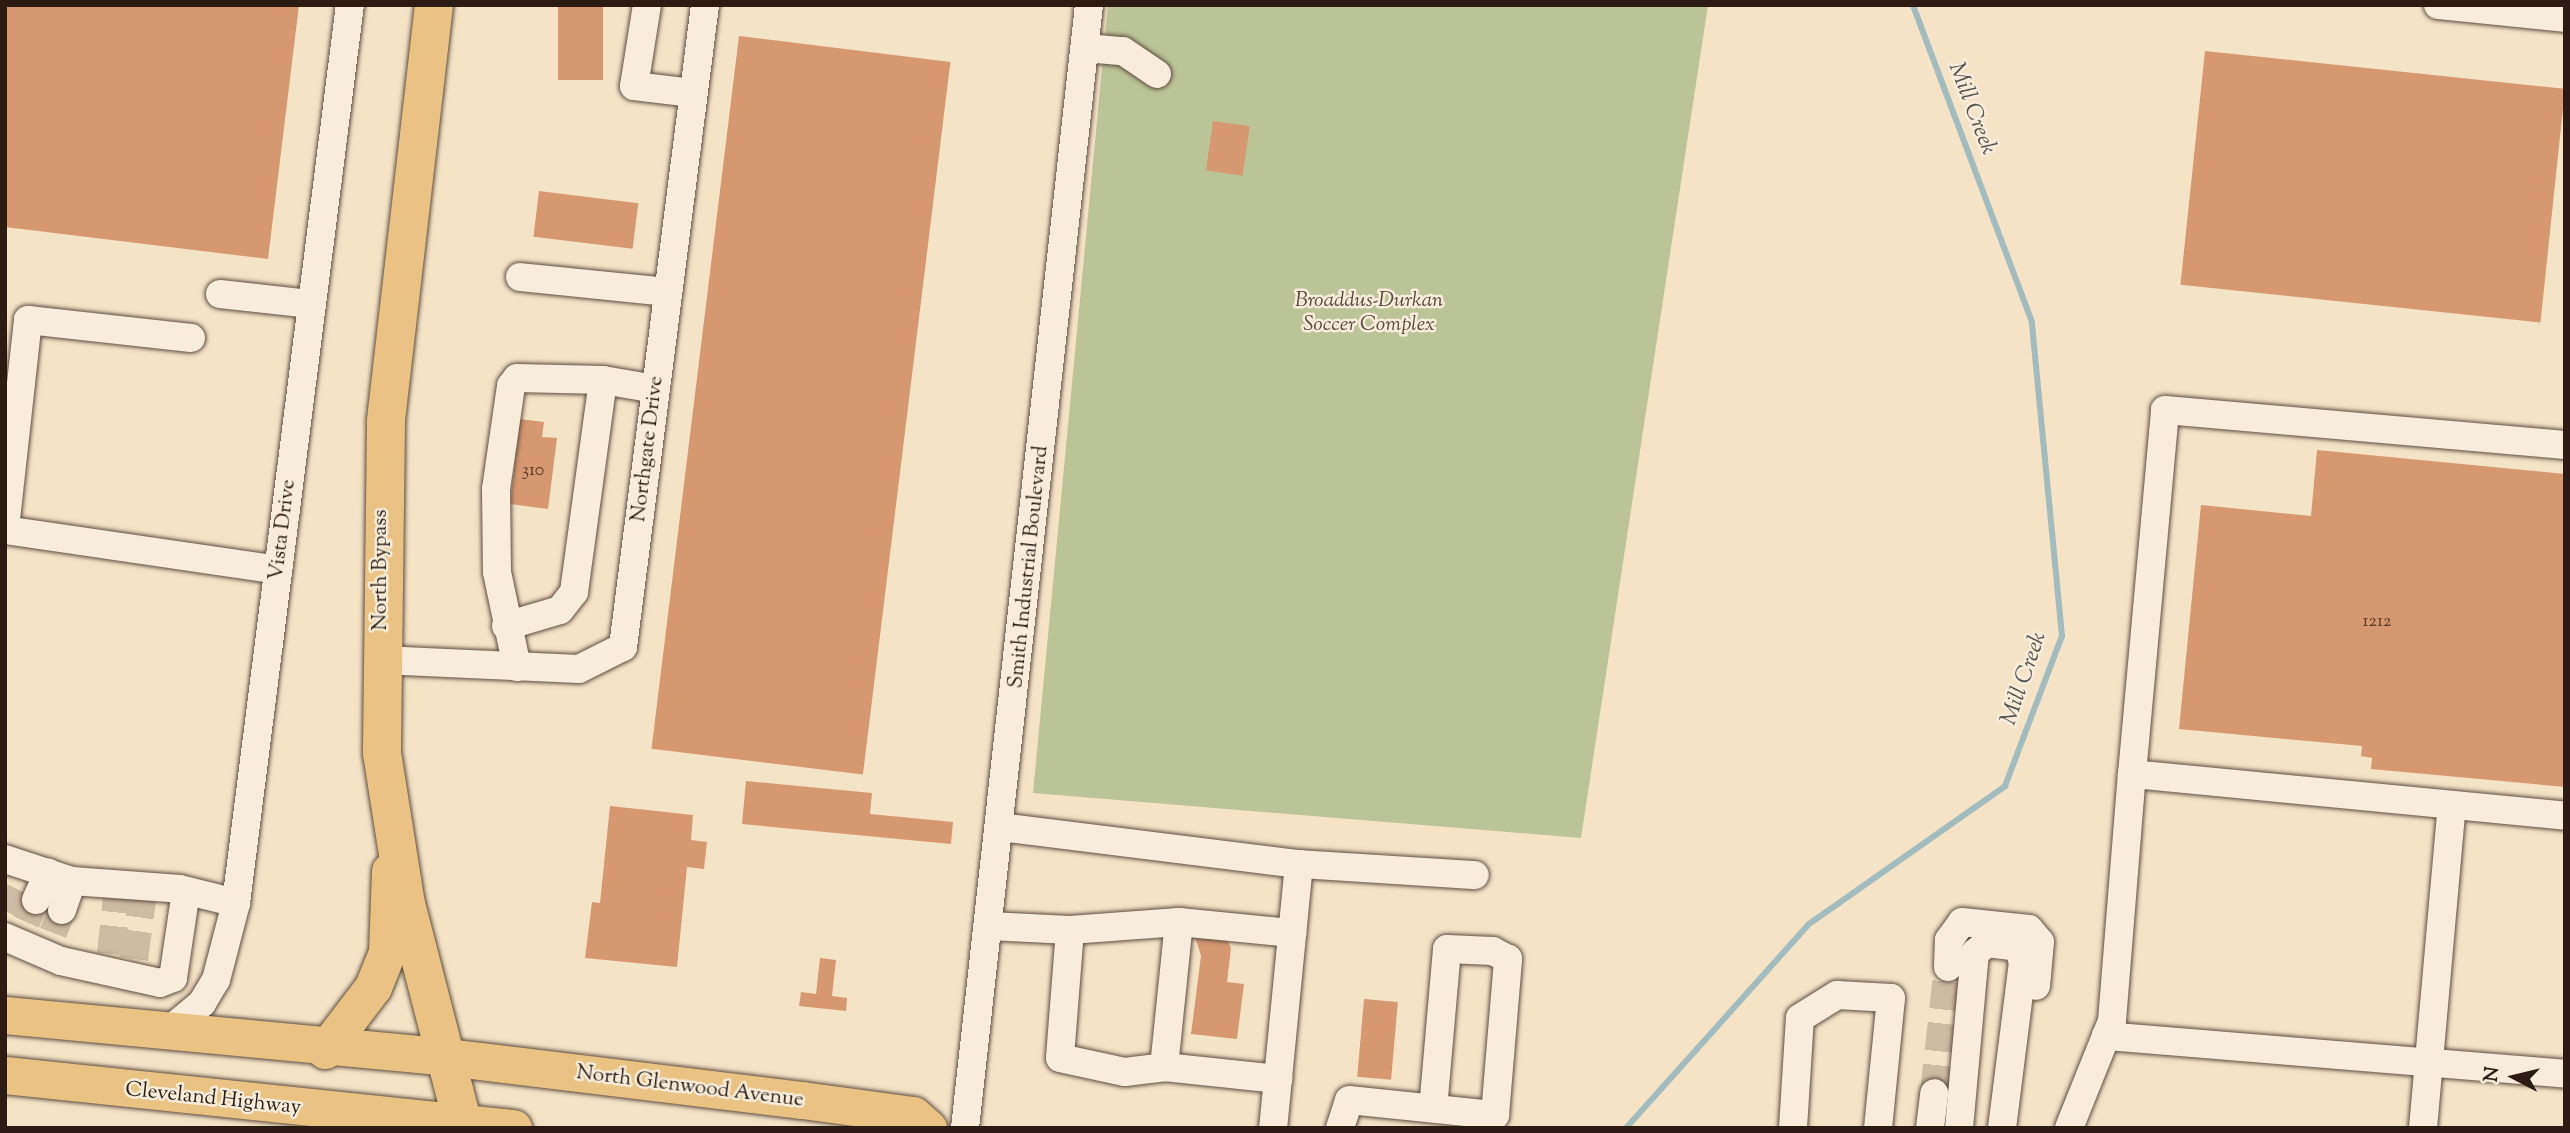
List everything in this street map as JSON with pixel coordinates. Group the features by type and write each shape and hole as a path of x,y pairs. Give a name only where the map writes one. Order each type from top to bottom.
{"highway":[{"name":"North Bypass","path":"434,5 386,422 381,660 390,803 406,904 463,1124"}],"main road":[{"path":"325,1049 373,987 387,953 390,803"},
{"path":"14,1013 166,1033 325,1049 447,1057"},
{"name":"North Glenwood Avenue","path":"447,1057 913,1115 928,1128"},
{"name":"Cleveland Highway","path":"5,1075 344,1120 463,1124"},
{"path":"463,1124 513,1128"}],"street":[{"name":"Vista Drive","path":"166,1033 202,1003 216,980 236,903 350,5"},
{"path":"647,5 634,86 694,93"},
{"name":"Northgate Drive","path":"381,660 579,669 622,647 705,5"},
{"name":"Smith Industrial Boulevard","path":"965,1128 1001,827 1089,5"},
{"path":"2438,5 2547,13"},
{"path":"1085,48 1123,51 1157,74"},
{"path":"520,277 668,292"},
{"path":"220,294 311,304"},
{"path":"191,338 28,320 5,530 278,570"},
{"path":"517,667 506,626 497,572 496,489 511,386 517,378 603,380 655,389"},
{"path":"506,626 560,610 573,592 603,380"},
{"path":"2069,1128 2106,1036 2165,410 2565,444"},
{"path":"2132,774 2565,816"},
{"path":"2423,1128 2452,805"},
{"path":"1001,827 1299,864 1475,875"},
{"path":"1273,1128 1299,864"},
{"path":"30,900 131,892 186,891 236,903"},
{"path":"30,900 121,965 160,983 173,978 186,891"},
{"path":"989,926 1070,930 1179,922 1292,933"},
{"path":"1164,1067 1179,922"},
{"path":"1948,967 1949,940 1962,922 2029,929 2040,942 2023,1128"},
{"path":"1959,1128 1978,924"},
{"path":"1070,930 1059,1058 1125,1072 1164,1067 1278,1079"},
{"path":"1975,953 1987,943 2018,947 2023,962 2002,1128"},
{"path":"1340,1128 1349,1100 1496,1115 1508,959 1493,951 1447,949 1433,1108"},
{"path":"1793,1128 1800,1018 1837,995 1891,998 1878,1128"},
{"path":"2106,1036 2565,1074"},
{"path":"1930,1128 1934,1093"}],"green space":[{"name":"Broaddus-Durkan Soccer Complex","path":"1108,5 1708,5 1581,838 1033,793"}],"building":[{"path":"5,5 299,5 268,259 5,227"},
{"path":"558,5 603,5 603,80 558,80"},
{"path":"739,36 950,62 863,775 651,749"},
{"path":"2205,51 2565,89 2540,323 2180,285"},
{"path":"1213,121 1250,126 1243,176 1206,171"},
{"path":"539,191 638,203 633,249 533,237"},
{"path":"520,419 544,422 542,437 557,438 548,509 510,504"},
{"path":"2317,450 2565,474 2565,787 2371,769 2372,758 2361,756 2362,746 2179,729 2201,505 2311,516"},
{"path":"746,781 872,793 870,814 953,822 951,844 742,824"},
{"path":"610,806 693,815 691,840 707,842 704,869 687,867 677,967 585,958 592,902 600,903"},
{"path":"1187,910 1214,914 1231,948 1227,982 1244,984 1237,1039 1191,1034 1201,956"},
{"path":"820,958 836,960 832,996 847,998 846,1011 799,1006 801,992 816,994"},
{"path":"1364,999 1398,1002 1391,1080 1357,1077"}],"waterway":[{"name":"Mill Creek","path":"1626,1128 1809,924 2005,786 2062,636 2032,322 1913,5"}],"tunnel":[{"path":"5,911 16,888"},
{"path":"111,954 117,897"},
{"path":"26,922 36,900"},
{"path":"134,959 142,900"},
{"path":"53,933 62,910"},
{"path":"1934,1093 1948,967"}]}
